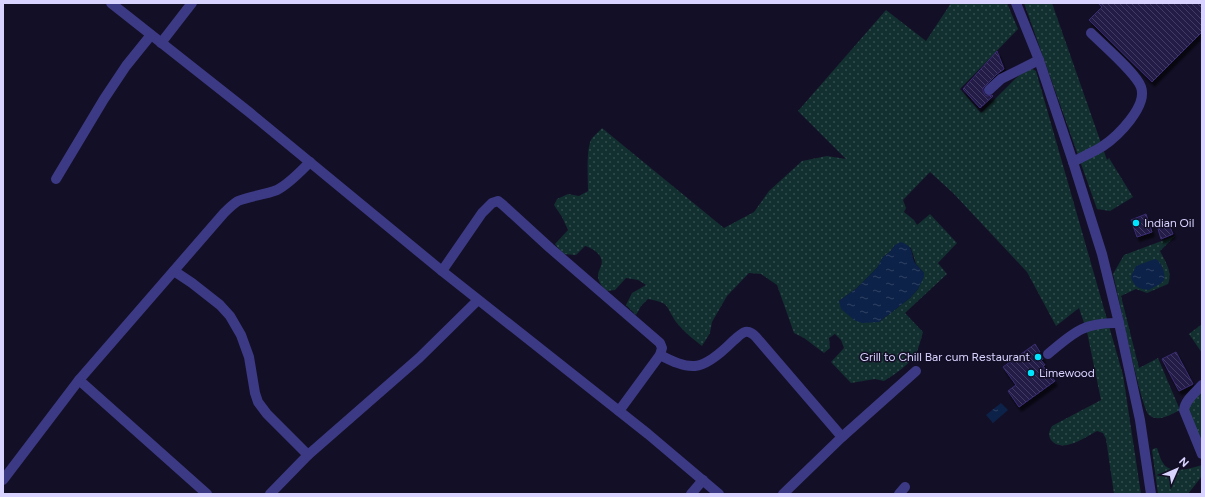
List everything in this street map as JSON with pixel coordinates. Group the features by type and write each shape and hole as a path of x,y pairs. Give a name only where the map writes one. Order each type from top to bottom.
{"street":[{"path":"111,3 310,162 478,300 648,434 719,494"},
{"path":"161,43 192,3"},
{"path":"1016,3 1077,160 1119,323 1140,420 1151,494"},
{"path":"1077,160 1103,146 1116,135 1130,119 1140,104 1143,94 1138,80 1091,33"},
{"path":"56,179 104,99 126,66 151,35"},
{"path":"989,90 999,80 1039,60"},
{"path":"3,480 79,380 224,213 237,202 250,197 264,195 278,189 292,180 310,162"},
{"path":"442,271 482,213 492,203 498,201 660,343 662,348 660,355 619,411"},
{"path":"174,271 220,305 230,316 241,335 249,357 258,402 267,414 308,455"},
{"path":"270,494 308,455 419,358 478,300"},
{"path":"1048,354 1076,331 1085,327 1108,323 1119,323"},
{"path":"660,355 684,365 696,366 708,361 720,353 740,335 745,332 750,332 756,337 842,437"},
{"path":"783,494 842,437 916,371"},
{"path":"79,380 207,494"},
{"path":"1202,385 1184,405 1184,410 1202,454"},
{"path":"691,494 703,480"}],"green space":[{"path":"951,3 1007,3 1018,29 960,89 981,113 1021,74 1031,68 1036,71 1123,375 1141,494 1114,494 1106,439 1103,433 1097,431 1081,440 1067,445 1056,444 1049,437 1052,426 1101,400 1087,332 1079,308 1056,326 1027,272 953,193 930,172 903,200 906,208 904,212 914,220 917,225 930,214 957,243 938,263 947,274 905,313 923,332 916,354 906,365 884,381 875,379 851,383 831,362 844,348 841,340 835,334 829,338 830,348 824,353 804,338 794,333 777,285 761,274 749,273 727,296 712,322 710,333 702,346 688,335 676,322 664,304 648,299 641,306 636,315 626,305 632,293 646,285 638,280 626,278 615,290 607,291 599,280 598,274 602,262 598,253 585,246 576,255 563,254 555,244 568,230 554,205 557,199 568,194 579,196 588,191 589,145 592,138 602,128 724,228 754,212 769,191 802,161 827,156 846,159 798,111 886,10 926,41","holes":["895,245 911,248 916,264 924,273 918,289 910,298 879,322 839,301 857,288 877,268 883,257 890,252"]},
{"path":"1024,3 1052,3 1107,160 1109,158 1133,197 1110,211 1097,209"},
{"path":"1175,236 1160,251 1170,275 1168,284 1147,293 1136,289 1121,296 1139,368 1158,358 1180,410 1165,417 1157,418 1149,415 1145,408 1113,274 1124,255"},
{"path":"1202,324 1202,353 1189,334"},
{"path":"1202,389 1202,446 1187,410"},
{"path":"1157,448 1160,458 1166,467 1171,469 1181,470 1202,465 1202,476 1188,494 1158,494 1152,450"}],"water":[{"path":"901,242 909,246 915,263 924,273 924,277 918,289 910,298 879,322 862,323 854,320 841,309 839,301 857,288 877,268 883,257 890,252 895,245"},
{"path":"1155,259 1162,267 1164,280 1149,290 1142,289 1135,285 1131,276 1136,266"},
{"path":"1001,403 1008,410 993,423 986,415"}],"building":[{"path":"1098,3 1202,3 1202,32 1152,82 1089,20 1102,7"},
{"path":"997,51 1004,69 983,88 985,95 993,96 980,108 963,89"},
{"path":"1146,214 1152,232 1137,237 1131,220"},
{"path":"1169,225 1173,234 1161,239 1158,229"},
{"path":"1035,344 1043,359 1041,360 1045,365 1043,366 1055,381 1019,407 1008,391 1016,385 1003,367"},
{"path":"1176,352 1193,384 1179,391 1162,359"}],"place":[{"name":"Indian Oil","path":"1136,223"},
{"name":"Grill to Chill Bar cum Restaurant","path":"1038,357"},
{"name":"Limewood","path":"1031,373"}]}
